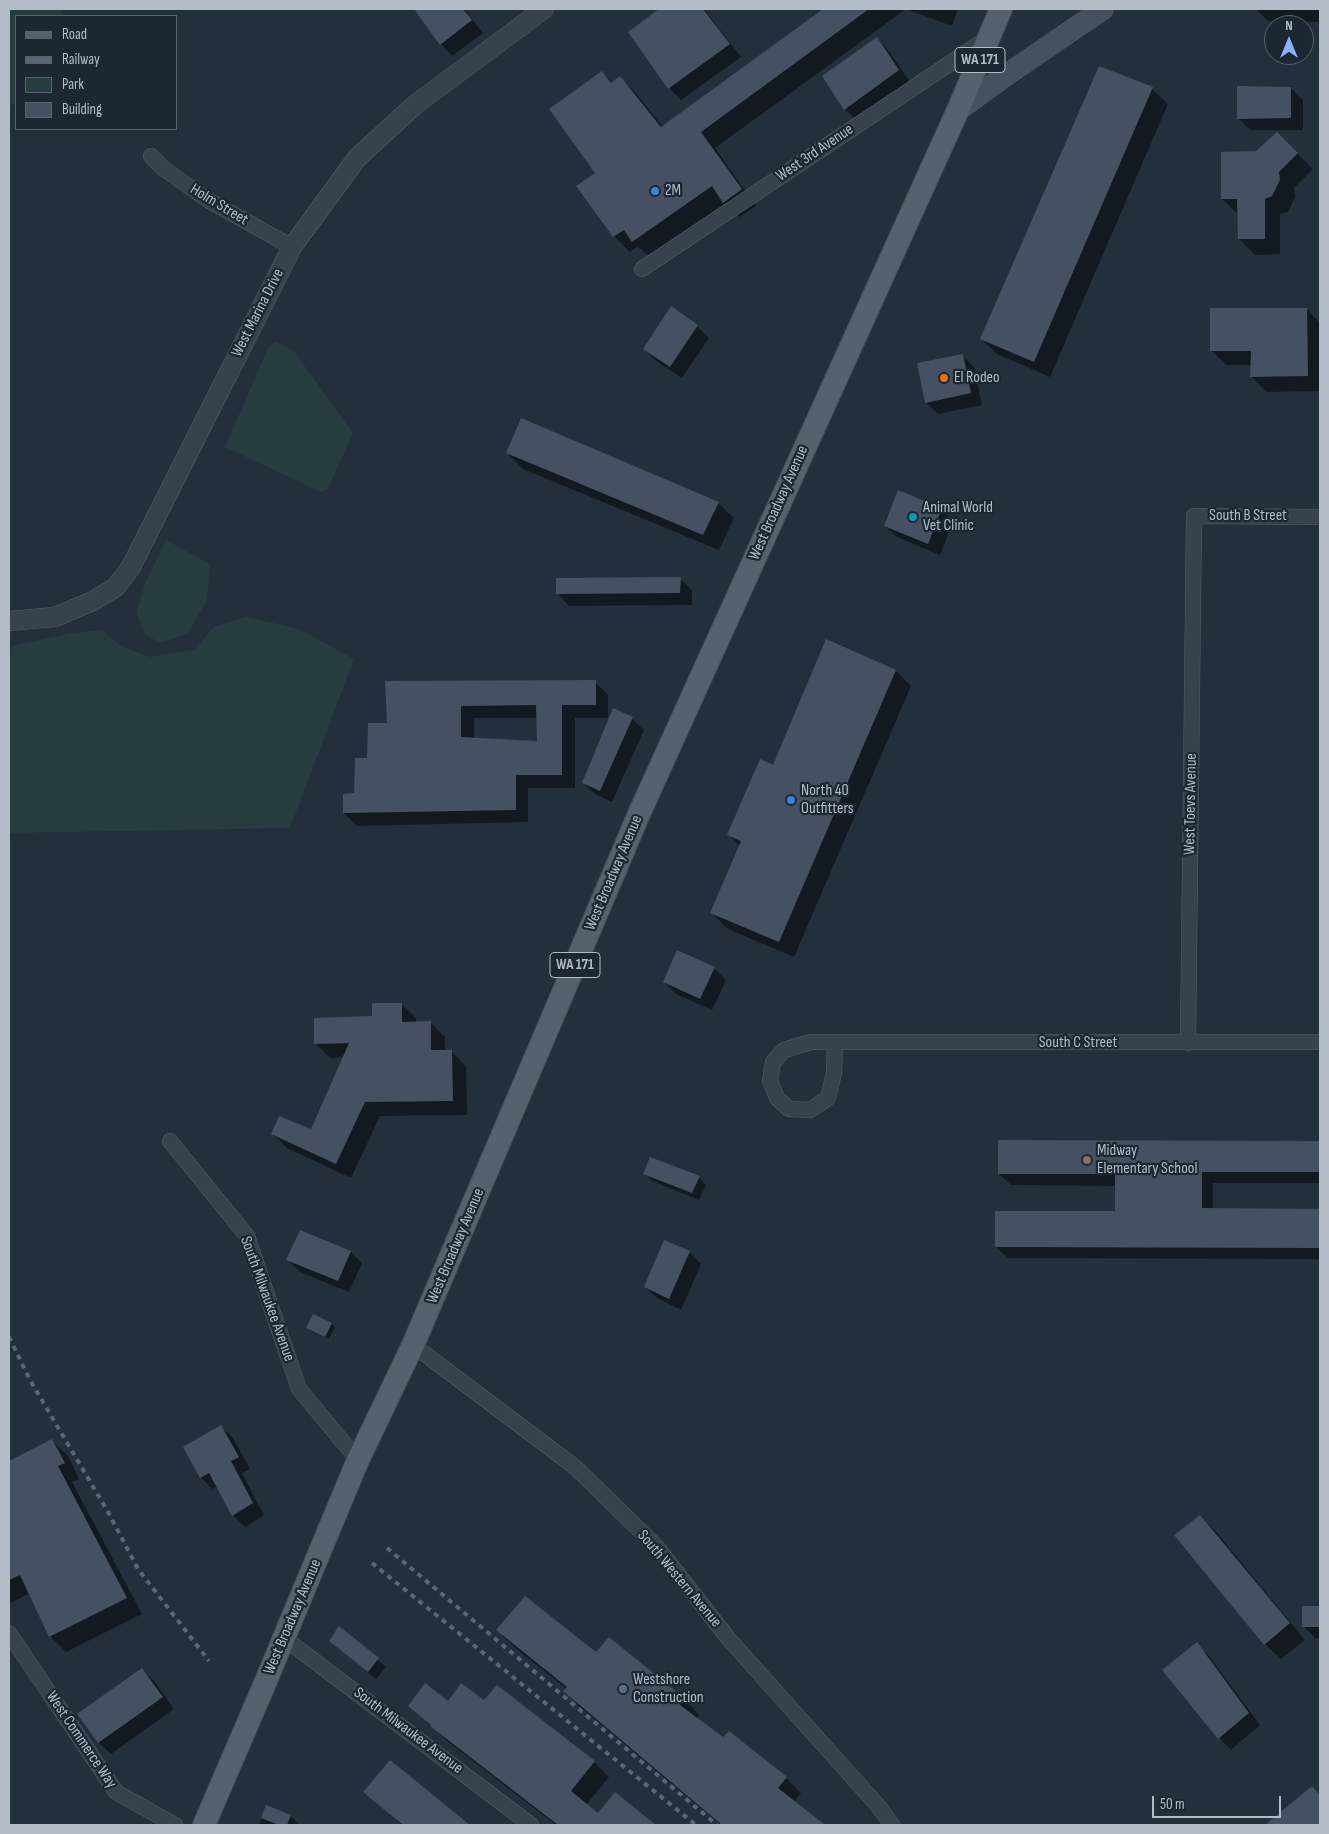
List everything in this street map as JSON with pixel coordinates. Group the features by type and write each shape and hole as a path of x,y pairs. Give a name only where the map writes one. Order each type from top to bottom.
{"main road":[{"name":"West Broadway Avenue","path":"204,1825 358,1460 413,1345 639,814 1002,9"},
{"path":"958,110 1103,9"}],"street":[{"name":"West Marina Drive","path":"9,621 55,617 93,601 116,587 131,566 292,247 356,158 416,104 544,9"},
{"name":"West 3rd Avenue","path":"642,269 989,38"},
{"name":"Holm Street","path":"151,156 164,169 208,200 292,247"},
{"name":"South B Street","path":"1194,564 1194,516 1320,517"},
{"name":"West Toevs Avenue","path":"1188,1043 1194,564"},
{"name":"South C Street","path":"835,1043 834,1073 828,1098 810,1110 788,1109 777,1098 770,1081 773,1062 784,1050 812,1042 1320,1042"},
{"name":"South Milwaukee Avenue","path":"170,1141 247,1236 299,1389 358,1460"},
{"name":"South Western Avenue","path":"413,1345 575,1467 656,1546 728,1638 880,1807 892,1825"},
{"name":"West Commerce Way","path":"9,1634 116,1792 174,1825"},
{"name":"South Milwaukee Avenue","path":"284,1638 531,1825"}],"green space":[{"path":"9,9 60,9 63,15 15,15 15,103 9,106"},
{"path":"276,342 293,350 353,433 328,489 321,492 225,447 268,348"},
{"path":"166,540 210,564 207,601 187,634 160,643 145,634 136,613 146,581"},
{"path":"247,617 299,629 354,659 290,828 9,833 9,663 12,646 72,633 102,630 122,647 150,657 194,650 215,626"}],"building":[{"path":"414,9 463,9 472,20 440,45"},
{"path":"659,9 703,9 730,44 668,89 628,32"},
{"path":"823,9 869,9 701,132 742,189 723,203 712,186 632,242 624,230 613,237 576,186 595,173 549,109 602,71 611,83 620,76 661,127"},
{"path":"877,37 899,70 844,110 822,76"},
{"path":"1099,66 1153,87 1034,362 980,339"},
{"path":"1237,86 1291,87 1291,118 1237,119"},
{"path":"1277,132 1298,153 1279,172 1280,180 1272,196 1265,199 1265,239 1238,239 1237,199 1221,199 1221,152 1256,151"},
{"path":"671,306 698,325 670,367 643,349"},
{"path":"1210,308 1307,308 1308,376 1250,377 1251,351 1210,351"},
{"name":"El Rodeo","path":"963,354 971,393 925,403 917,363"},
{"path":"521,418 719,502 703,535 506,453"},
{"name":"Animal World Vet Clinic","path":"898,490 942,508 928,544 884,526"},
{"path":"681,577 680,593 556,594 556,578"},
{"name":"North 40 Outfitters","path":"826,639 896,670 779,942 710,913 741,841 727,835 760,759 773,765"},
{"path":"596,680 596,705 562,705 562,775 516,775 516,810 343,813 343,794 354,793 355,758 367,758 368,723 387,723 385,681","holes":["536,705 537,741 461,737 461,706"]},
{"path":"613,708 633,717 600,791 582,783"},
{"path":"677,950 715,967 700,999 663,982"},
{"path":"372,1003 402,1003 402,1022 431,1021 431,1050 452,1050 453,1101 365,1102 336,1164 271,1134 279,1116 311,1129 349,1043 314,1044 314,1018 372,1016"},
{"path":"998,1140 1320,1141 1320,1172 1202,1172 1202,1208 1320,1209 1320,1248 995,1247 995,1211 1115,1211 1115,1174 998,1174"},
{"path":"650,1157 700,1176 692,1193 643,1174"},
{"path":"300,1230 351,1251 338,1281 286,1260"},
{"path":"664,1240 690,1251 669,1299 644,1287"},
{"path":"313,1314 332,1323 325,1337 306,1328"},
{"path":"221,1425 239,1457 231,1461 253,1503 232,1516 209,1473 200,1478 183,1447"},
{"path":"52,1439 65,1463 58,1466 127,1598 49,1637 20,1575 9,1580 9,1461"},
{"path":"1200,1515 1290,1623 1264,1645 1174,1535"},
{"path":"525,1596 596,1652 609,1637 684,1698 680,1705 723,1737 729,1731 787,1777 778,1788 825,1825 722,1825 563,1691 567,1687 496,1630"},
{"path":"1302,1606 1320,1606 1320,1627 1302,1627"},
{"path":"339,1626 379,1658 368,1672 329,1641"},
{"path":"1197,1642 1249,1713 1218,1739 1162,1670"},
{"path":"142,1668 163,1697 98,1743 77,1714"},
{"path":"425,1683 448,1701 461,1683 484,1700 497,1685 595,1761 571,1791 598,1813 615,1792 656,1825 558,1825 430,1726 408,1706"},
{"path":"390,1760 470,1825 403,1825 363,1792"},
{"path":"1312,1786 1320,1795 1320,1825 1265,1825"},
{"path":"266,1805 291,1815 287,1825 279,1825 261,1818"}],"railway":[{"path":"9,1337 30,1380 108,1512 138,1569 209,1661"},
{"path":"387,1548 717,1825"},
{"path":"372,1563 696,1825"}],"place":[{"name":"2M","path":"655,191"},
{"name":"El Rodeo","path":"944,378"},
{"name":"Animal World Vet Clinic","path":"913,517"},
{"name":"North 40 Outfitters","path":"791,800"},
{"name":"Midway Elementary School","path":"1087,1160"},
{"name":"Westshore Construction","path":"623,1689"}]}
